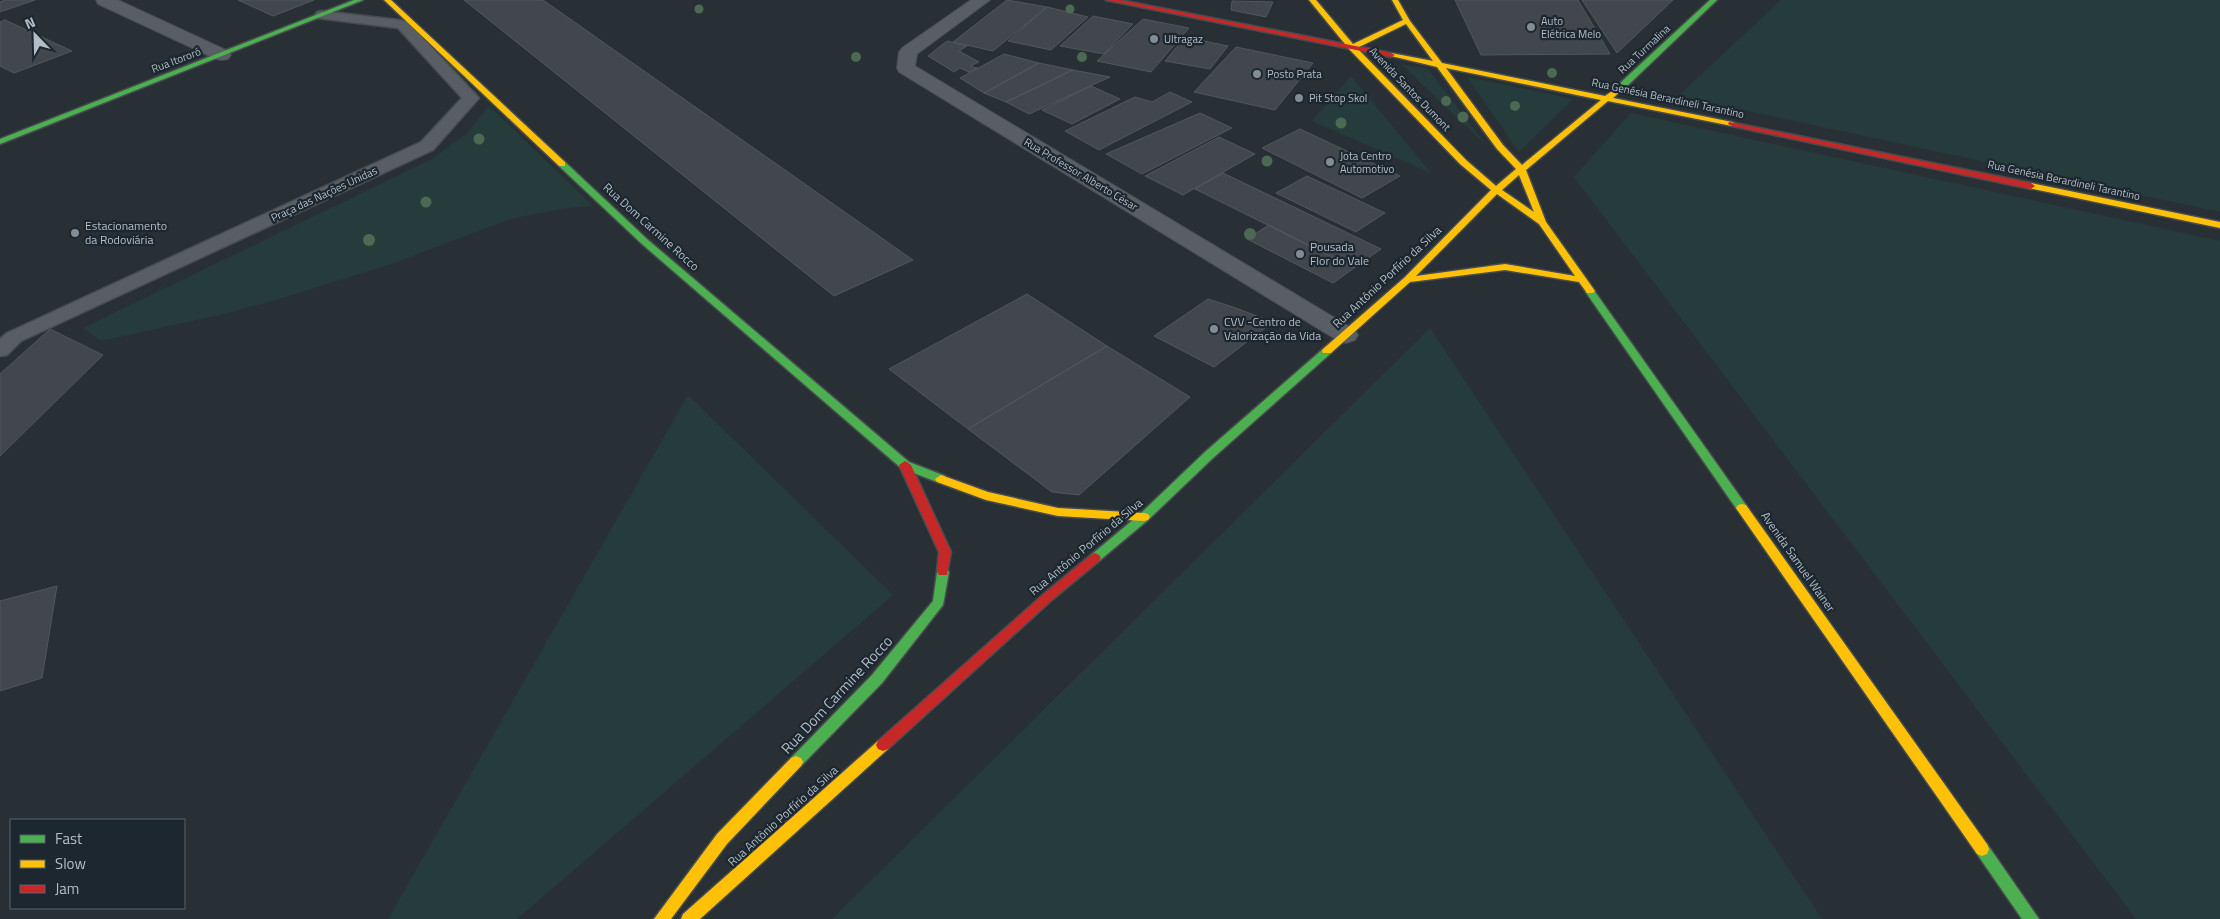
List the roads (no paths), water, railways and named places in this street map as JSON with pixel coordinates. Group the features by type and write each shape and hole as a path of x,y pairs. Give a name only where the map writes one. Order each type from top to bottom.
{"street":[{"path":"104,0 222,55"},
{"name":"Rua Itororó","path":"0,142 360,0"},
{"name":"Rua Dom Carmine Rocco","path":"387,0 645,242 905,465 986,496 1058,512 1144,517"},
{"name":"Rua Professor Alberto César","path":"982,0 908,52 906,68 1346,335"},
{"name":"Rua Genésia Berardineli Tarantino","path":"1110,0 1609,98 2220,225"},
{"name":"Avenida Santos Dumont","path":"1312,0 1352,47 1463,162 1496,190"},
{"path":"1395,0 1407,21 1440,66 1500,146 1521,168"},
{"name":"Rua Turmalina","path":"1496,190 1609,98 1714,0"},
{"path":"1352,47 1407,21"},
{"name":"Avenida Samuel Wainer","path":"1521,168 1542,222 2031,919"},
{"name":"Rua Antônio Porfírio da Silva","path":"689,919 1049,596 1144,517 1209,455 1407,280 1496,190"},
{"name":"Avenida Samuel Wainer","path":"1496,190 1542,222"},
{"path":"1407,280 1506,267 1583,280"},
{"name":"Rua Dom Carmine Rocco","path":"662,919 722,839 877,679 939,602 945,552 905,465"}],"lane":[{"name":"Praça das Nações Unidas","path":"0,350 14,337 427,146 472,98 402,24 322,15"},
{"path":"0,334 48,312"}],"place":[{"name":"Auto Elétrica Melo","path":"1531,27"},
{"name":"Ultragaz","path":"1154,39"},
{"name":"Posto Prata","path":"1257,74"},
{"name":"Pit Stop Skol","path":"1299,98"},
{"name":"Jota Centro Automotivo","path":"1330,162"},
{"name":"Estacionamento da Rodoviária","path":"75,233"},
{"name":"Pousada Flor do Vale","path":"1300,254"},
{"name":"CVV -Centro de Valorização da Vida","path":"1214,329"}]}
